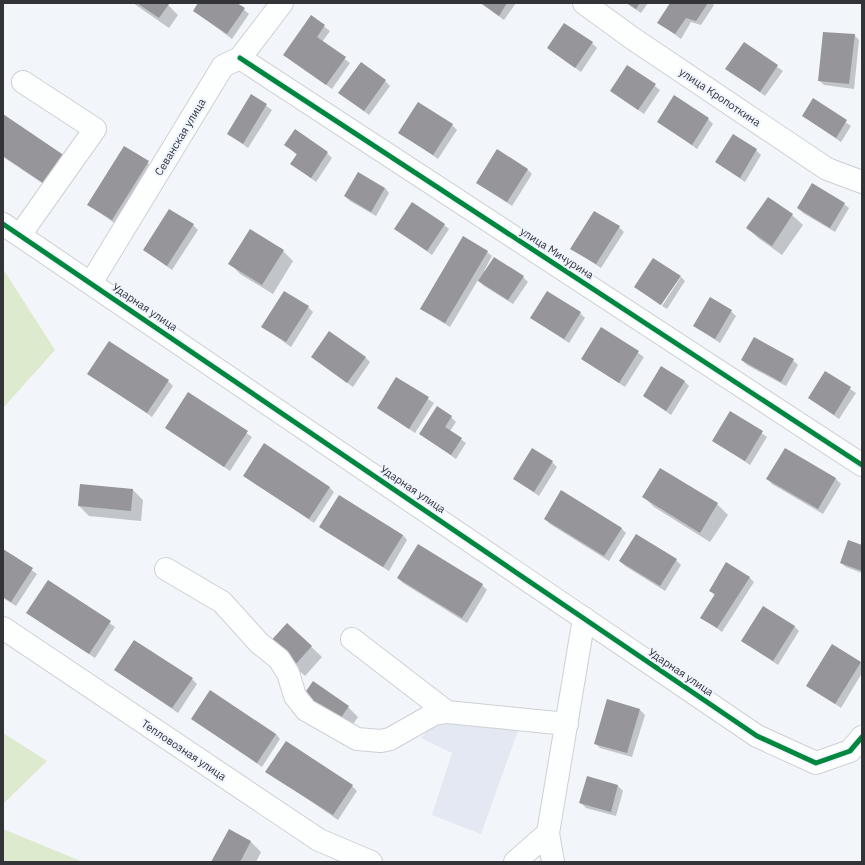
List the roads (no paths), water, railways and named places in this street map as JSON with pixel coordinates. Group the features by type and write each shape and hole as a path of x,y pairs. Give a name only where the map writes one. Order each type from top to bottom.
{"street":[{"name":"Севанская улица","path":"91,283 223,66 240,58 282,3"},
{"name":"улица Кропоткина","path":"584,3 632,38 827,168 862,182"},
{"name":"улица Мичурина","path":"240,58 862,465"},
{"path":"11,230 95,130 23,82"},
{"name":"Ударная улица","path":"11,230 757,736 816,763 850,750 862,737"},
{"path":"166,569 222,602 259,643 279,658 288,673 295,696 306,710 356,739 382,741 434,714 447,712 567,724"},
{"path":"553,862 548,833 584,618"},
{"name":"Тепловозная улица","path":"3,628 319,840 372,862"},
{"path":"352,639 447,712"},
{"path":"514,862 548,833"}]}
